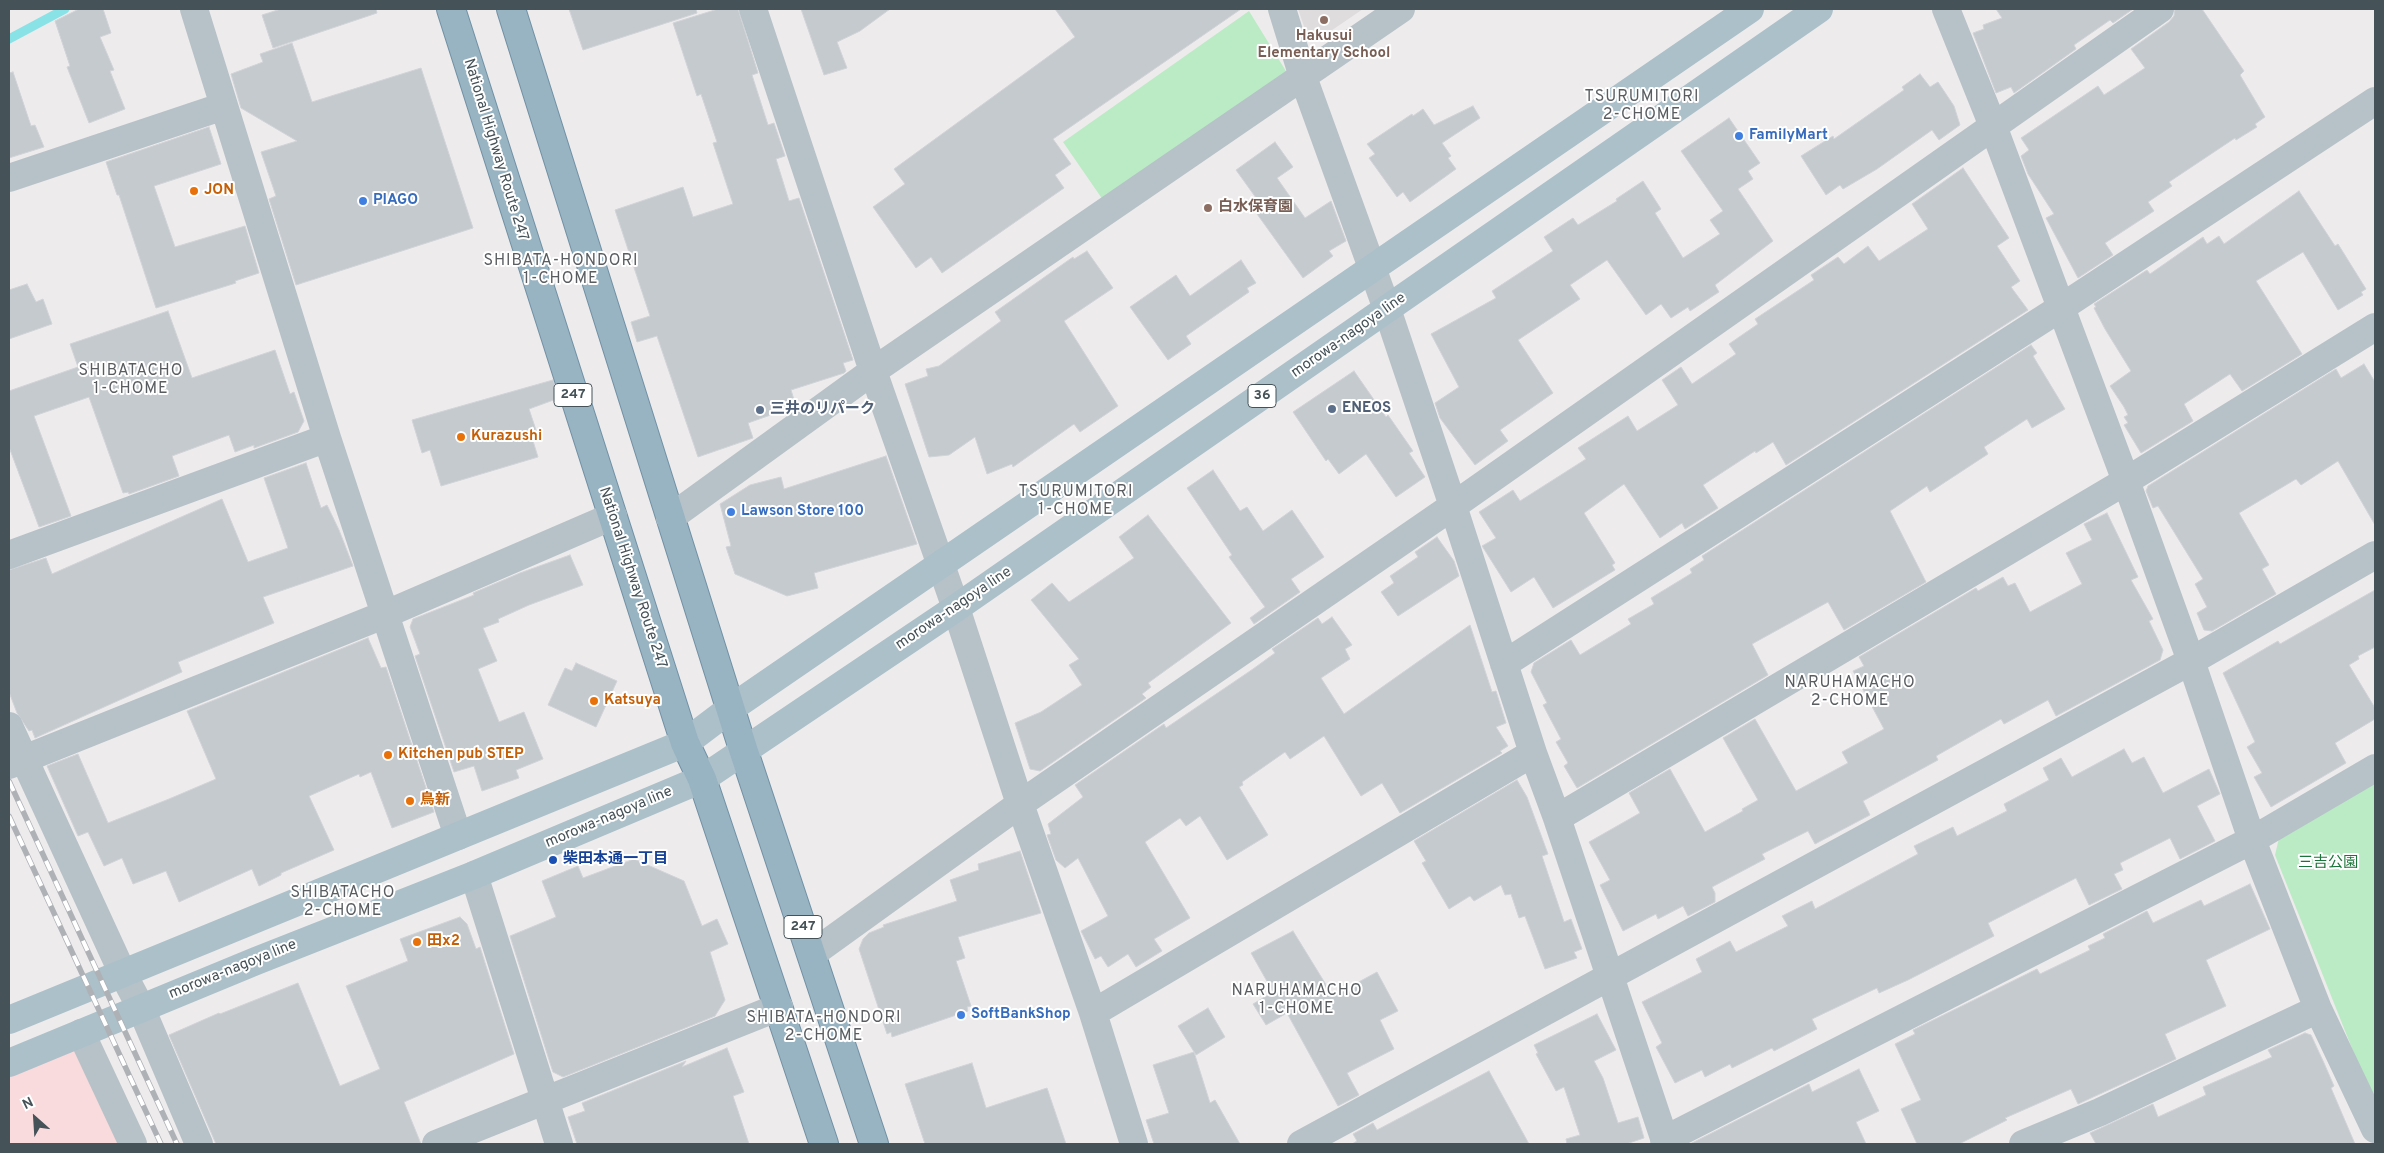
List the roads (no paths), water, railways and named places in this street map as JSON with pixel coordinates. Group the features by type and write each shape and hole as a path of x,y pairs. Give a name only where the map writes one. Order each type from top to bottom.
{"highway":[{"name":"National Highway Route 247","path":"451,9 560,357 685,743 702,779 824,1144"},
{"name":"247","path":"511,9 730,709 874,1144"}],"main road":[{"path":"9,1020 685,743 730,709 1750,9"},
{"name":"morowa-nagoya line","path":"9,1063 141,1008 474,875 702,779 956,608 1819,9"}],"street":[{"path":"194,9 327,438 458,836"},
{"path":"753,9 873,371 956,608 1020,804 1093,1013 1134,1144"},
{"path":"1282,9 1303,77 1387,310 1454,506 1533,753 1611,977 1665,1142 2252,840 2375,768"},
{"path":"670,518 873,371 1401,9"},
{"path":"1946,9 2062,307 2191,661 2252,840 2318,1009 2375,1129"},
{"path":"812,954 1020,804 1454,506 2160,9"},
{"path":"1504,664 2062,307 2375,101"},
{"path":"9,178 224,106"},
{"path":"1556,818 2126,481 2375,327"},
{"path":"9,555 327,438"},
{"path":"17,762 386,614 613,516"},
{"path":"1301,1144 2191,661 2375,554"},
{"path":"9,726 17,762 141,1008 199,1144"},
{"path":"1093,1013 1533,753"},
{"path":"474,875 559,1144"},
{"path":"436,1144 779,1007"},
{"path":"2023,1144 2100,1112 2318,1009"},
{"path":"81,1033 134,1144"}],"waterway":[{"path":"9,39 65,9"}],"railway":[{"path":"9,781 177,1144"},
{"path":"9,816 161,1144"}],"place":[{"name":"Hakusui Elementary School","path":"1324,20"},
{"name":"FamilyMart","path":"1739,136"},
{"name":"JON","path":"194,191"},
{"name":"PIAGO","path":"363,201"},
{"name":"白水保育園","path":"1208,208"},
{"name":"ENEOS","path":"1332,409"},
{"name":"三井のリパーク","path":"760,410"},
{"name":"Kurazushi","path":"461,437"},
{"name":"Lawson Store 100","path":"731,512"},
{"name":"Katsuya","path":"594,701"},
{"name":"Kitchen pub STEP","path":"388,755"},
{"name":"鳥新","path":"410,801"},
{"name":"柴田本通一丁目","path":"553,860"},
{"name":"田x2","path":"417,942"},
{"name":"SoftBankShop","path":"961,1015"}],"district":[{"name":"TSURUMITORI 2-CHOME","path":"1642,107"},
{"name":"SHIBATA-HONDORI 1-CHOME","path":"561,271"},
{"name":"SHIBATACHO 1-CHOME","path":"131,381"},
{"name":"TSURUMITORI 1-CHOME","path":"1076,502"},
{"name":"NARUHAMACHO 2-CHOME","path":"1850,693"},
{"name":"SHIBATACHO 2-CHOME","path":"343,903"},
{"name":"NARUHAMACHO 1-CHOME","path":"1297,1001"},
{"name":"SHIBATA-HONDORI 2-CHOME","path":"824,1028"}],"park label":[{"name":"三吉公園","path":"2328,864"}]}
